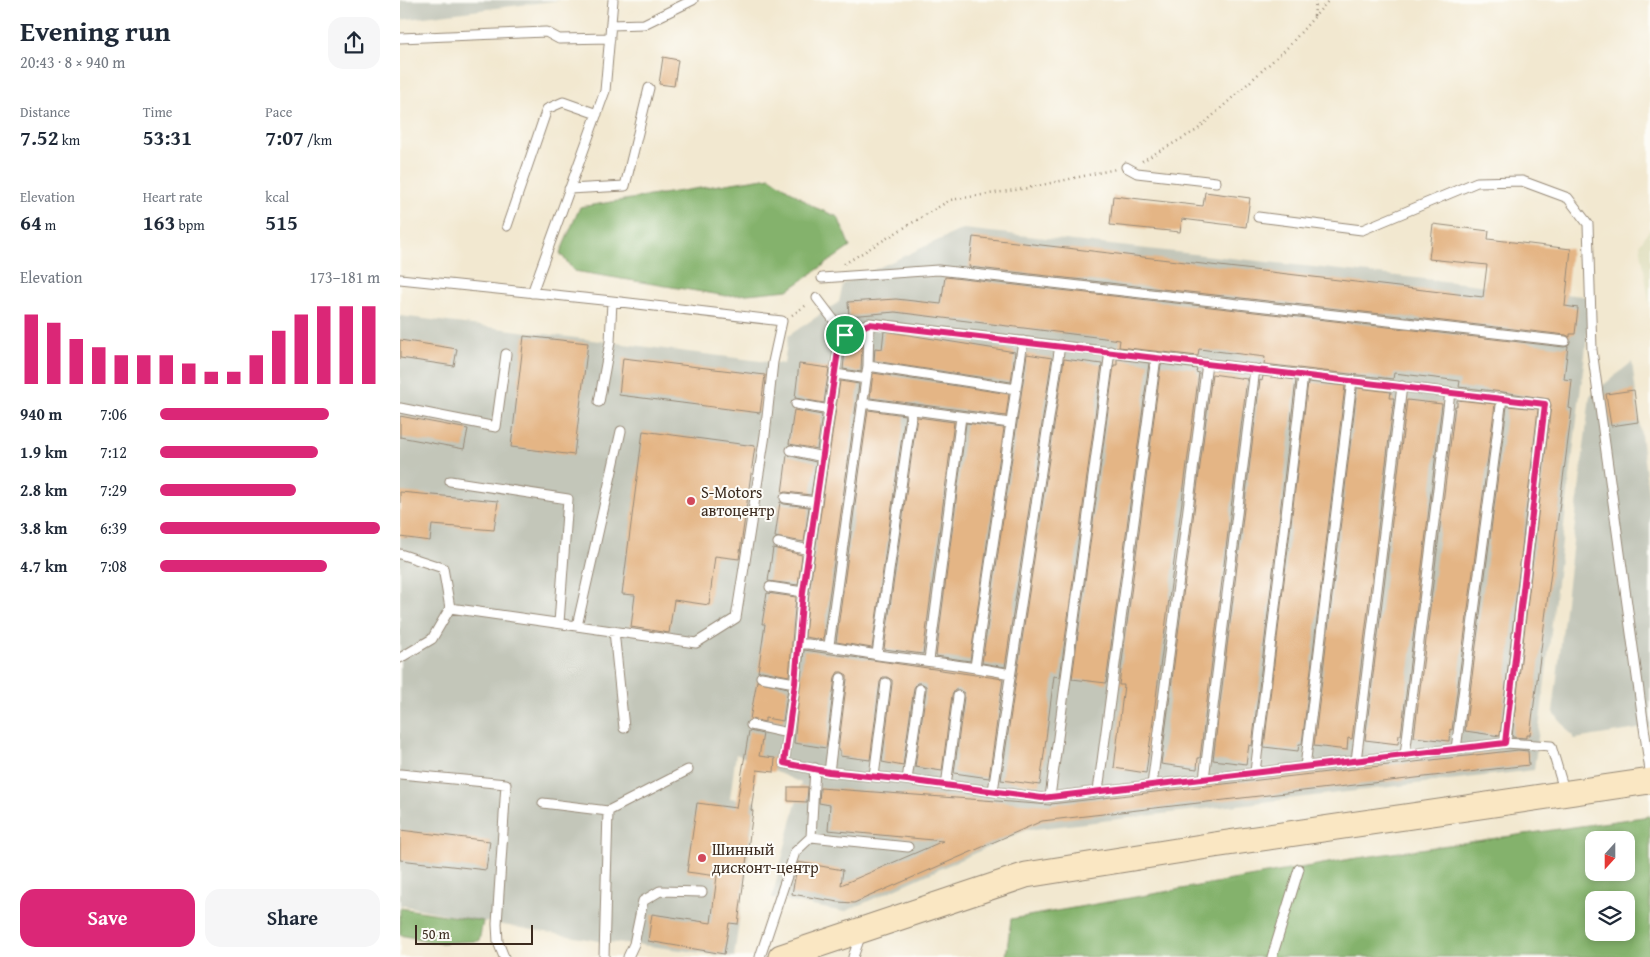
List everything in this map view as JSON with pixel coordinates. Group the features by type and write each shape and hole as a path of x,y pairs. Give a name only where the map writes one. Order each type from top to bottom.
{"main road":[{"path":"781,957 1026,875 1224,843 1650,781"}],"lane":[{"path":"532,292 605,91 613,0"},
{"path":"611,25 644,24 693,0"},
{"path":"400,38 546,32 559,39 610,38"},
{"path":"569,189 625,186 649,88"},
{"path":"507,226 547,109 563,102 597,114"},
{"path":"1126,167 1137,173 1216,182"},
{"path":"1258,217 1362,230 1477,182 1522,181 1568,198 1588,224 1592,350 1650,772"},
{"path":"822,278 938,270 1565,341"},
{"path":"400,279 532,292 782,321 773,362 765,435 736,618 696,643 450,608"},
{"path":"817,298 845,335"},
{"path":"599,402 610,342 612,301"},
{"path":"829,645 868,366 869,324"},
{"path":"1505,743 1545,404 1060,345 869,324 845,335 838,351 803,592 795,683 784,763 829,772 907,780 1042,798 1505,743 1551,746 1565,793"},
{"path":"975,667 1023,341"},
{"path":"993,791 1060,345"},
{"path":"1050,796 1110,351"},
{"path":"400,408 496,427 506,354"},
{"path":"1098,791 1156,357"},
{"path":"1152,785 1206,363"},
{"path":"868,366 1016,389"},
{"path":"1204,779 1255,369"},
{"path":"836,374 866,379"},
{"path":"1255,772 1303,375"},
{"path":"1305,767 1352,380"},
{"path":"1356,760 1402,386"},
{"path":"1404,755 1450,392"},
{"path":"1456,749 1502,398"},
{"path":"862,403 1010,423"},
{"path":"796,404 830,410"},
{"path":"877,654 912,410"},
{"path":"929,660 961,417"},
{"path":"578,626 621,431"},
{"path":"791,450 823,457"},
{"path":"450,482 568,499 559,623"},
{"path":"785,498 816,502"},
{"path":"778,543 809,550"},
{"path":"400,554 443,568 450,608 432,639 400,658"},
{"path":"770,586 803,592"},
{"path":"614,631 624,728"},
{"path":"798,643 829,645 1010,674"},
{"path":"761,677 795,683"},
{"path":"829,772 840,678"},
{"path":"874,776 886,683"},
{"path":"907,780 920,689"},
{"path":"946,786 958,696"},
{"path":"751,725 788,733"},
{"path":"760,957 795,852 811,837 815,768"},
{"path":"543,803 608,810 688,770"},
{"path":"400,774 506,784 497,924 498,942 504,957"},
{"path":"604,957 608,810"},
{"path":"811,837 908,848"},
{"path":"1272,957 1299,869"},
{"path":"628,957 634,944 643,901 660,890 702,892"},
{"path":"853,957 862,930"}],"path":[{"path":"1314,17 1316,0"},
{"path":"822,278 950,200 1028,188 1126,167 1147,159 1197,130 1288,47 1330,0"},
{"path":"782,321 817,298"}],"shaded area":[{"path":"400,0 561,0 400,20"},
{"path":"963,229 1592,297 1534,770 1026,830 844,912 772,898 801,783 736,754 730,798 756,802 734,957 605,942 400,905 400,316 784,364 788,336 839,302 843,284"},
{"path":"1650,229 1650,307 1640,244"},
{"path":"1632,362 1650,508 1650,727 1575,739 1553,712 1590,396"}],"green space":[{"path":"770,177 814,207 838,217 850,247 788,290 727,296 574,271 560,253 580,207"},
{"path":"1650,816 1650,957 1006,957 1011,919 1351,859"},
{"path":"400,908 483,921 479,941 438,943 400,935"}],"building":[{"path":"663,57 678,60 674,86 659,84"},
{"path":"1205,192 1250,198 1246,227 1182,219 1180,232 1110,225 1113,196 1203,206"},
{"path":"1433,224 1489,231 1488,239 1571,249 1565,306 1578,308 1575,334 1570,334 1570,337 1566,335 969,267 973,237 1483,297 1487,265 1429,259"},
{"path":"945,277 1568,346 1564,379 1572,380 1569,408 1572,409 1530,735 1526,735 1526,738 1512,737 1551,405 1549,399 1459,387 1460,381 1394,373 1393,379 1264,364 1265,357 1199,349 1198,356 1119,347 1120,340 895,312 849,316 848,302 896,299 941,304"},
{"path":"884,331 1015,352 1011,382 874,361 875,348 882,349"},
{"path":"524,336 588,343 574,455 511,447"},
{"path":"400,340 457,349 454,366 400,358"},
{"path":"847,345 862,347 861,372 843,369"},
{"path":"1027,354 1052,358 1005,667 982,663"},
{"path":"623,358 765,375 760,413 619,395"},
{"path":"1064,359 1102,364 1060,677 1054,676 1040,785 1001,780"},
{"path":"1117,359 1149,363 1106,683 1072,679 1114,365 1117,365"},
{"path":"799,364 829,368 824,403 795,398"},
{"path":"1161,364 1197,369 1196,372 1199,373 1146,773 1114,768 1124,685 1119,685"},
{"path":"873,373 1009,394 1006,416 870,398"},
{"path":"1212,374 1247,379 1200,758 1198,758 1197,769 1161,764"},
{"path":"1263,376 1296,380 1252,746 1249,745 1246,764 1213,760 1260,380 1262,381"},
{"path":"840,381 859,384 823,640 805,637 809,593"},
{"path":"1308,382 1345,386 1302,744 1299,744 1298,751 1264,747"},
{"path":"1357,388 1391,392 1390,398 1394,398 1352,739 1348,738 1347,750 1314,746"},
{"path":"1634,390 1638,422 1611,426 1606,394"},
{"path":"1407,400 1442,404 1401,735 1399,735 1398,744 1365,740"},
{"path":"1457,400 1495,404 1449,741 1414,737"},
{"path":"1507,406 1538,409 1500,736 1465,731"},
{"path":"794,410 822,415 817,449 789,444"},
{"path":"868,410 905,415 872,648 836,642"},
{"path":"400,416 468,429 464,449 400,437"},
{"path":"917,417 954,422 923,654 884,649"},
{"path":"966,423 1004,428 970,661 936,656"},
{"name":"S-Motors автоцентр","path":"643,431 755,446 739,559 715,556 709,605 674,600 669,633 631,627 635,595 622,594"},
{"path":"787,455 816,462 811,495 782,493"},
{"path":"400,492 498,501 494,530 432,525 430,541 400,537"},
{"path":"780,502 809,507 804,542 775,537"},
{"path":"773,548 802,555 798,585 768,581"},
{"path":"767,593 796,597 789,676 762,671 758,672 765,624 762,624"},
{"path":"804,650 1003,679 989,778 954,773 964,697 964,693 959,690 955,690 952,695 942,771 915,767 926,690 926,686 921,683 917,683 914,688 903,766 882,762 892,684 892,680 887,677 883,677 880,682 870,760 840,756 840,750 838,750 847,679 847,675 842,672 838,672 835,677 826,748 794,743"},
{"path":"757,681 788,688 783,721 765,718 765,722 750,719"},
{"path":"749,731 763,734 759,756 775,758 774,772 757,770 738,924 729,923 724,954 648,941 652,914 711,923 717,876 687,872 697,803 736,808"},
{"path":"1518,750 1528,751 1529,765 1042,821 854,903 792,894 798,862 843,870 841,885 943,841 828,830 830,805 819,803 820,788 1051,805"},
{"path":"788,787 808,787 807,802 788,801"},
{"path":"400,830 490,841 486,870 400,860"}],"place":[{"name":"S-Motors автоцентр","path":"691,501"},
{"name":"Шинный дисконт-центр","path":"702,858"}],"route":[{"path":"869,324 1060,345 1545,404 1505,743 1042,798 907,780 829,772 784,763 795,683 803,592 838,351 845,335 869,324"}]}
